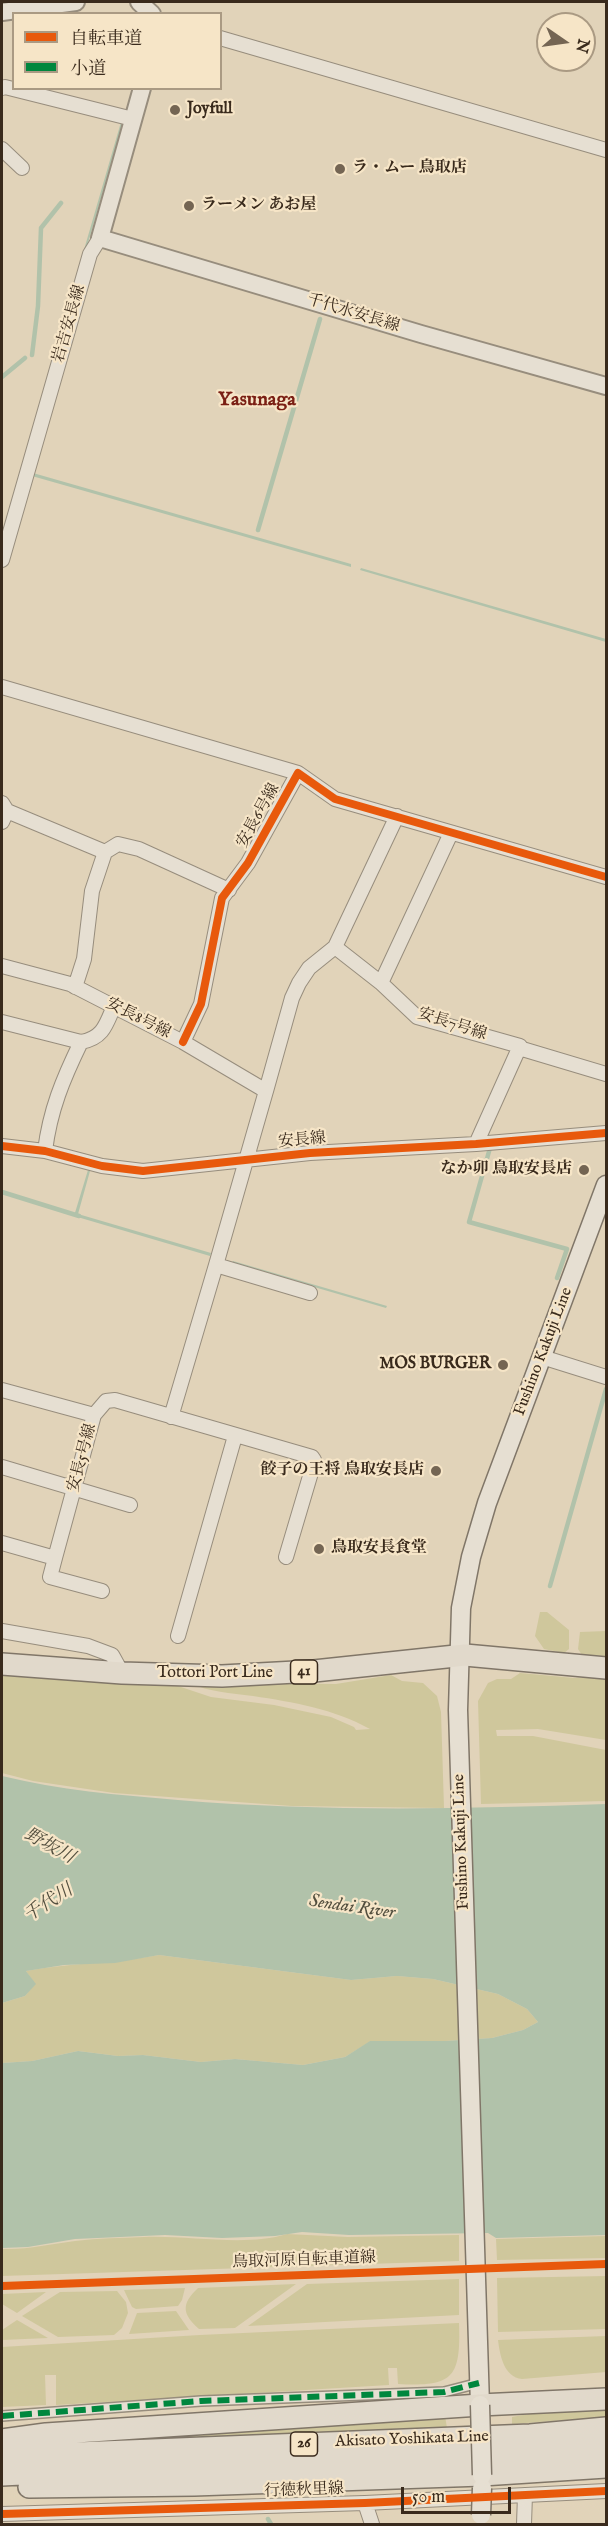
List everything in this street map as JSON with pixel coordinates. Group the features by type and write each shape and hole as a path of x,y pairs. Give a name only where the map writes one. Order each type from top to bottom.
{"main road":[{"name":"Fushino Kakuji Line","path":"481,2520 480,2405 458,1710 461,1608 471,1557 491,1493 606,1185"},
{"name":"Tottori Port Line","path":"2,1664 122,1673 253,1675 314,1671 458,1655 606,1668"},
{"path":"2,2440 46,2434 480,2405 606,2399"},
{"name":"Akisato Yoshikata Line","path":"2,2456 530,2435 606,2428"},
{"name":"Akisato Yoshikata Line","path":"2,2475 362,2463 606,2449"},
{"path":"2,2485 62,2488 482,2482 606,2467"}],"street":[{"path":"5,8 76,2"},
{"path":"222,39 606,150"},
{"path":"17,90 133,119"},
{"name":"岩吉安長線","path":"2,560 90,254 100,238 141,90"},
{"path":"2,149 22,168"},
{"name":"千代水安長線","path":"100,238 410,331 606,386"},
{"path":"2,687 298,773"},
{"name":"安長6号線","path":"183,1042 201,1004 222,898 259,844 298,773 335,799 606,878"},
{"path":"3,812 105,852"},
{"path":"171,1417 247,1161 292,998 309,968 335,947 397,816"},
{"path":"381,983 451,832"},
{"path":"75,987 84,958 92,891 105,852 118,844 139,849 229,890"},
{"name":"安長7号線","path":"335,947 381,983 417,1017 520,1046 519,1048 606,1074"},
{"name":"安長8号線","path":"2,966 75,987 183,1042 266,1091"},
{"path":"2,1022 81,1042 92,1040 103,1033 114,1006"},
{"path":"45,1151 49,1119 81,1042"},
{"path":"476,1144 519,1048"},
{"name":"安長線","path":"2,1146 45,1151 102,1166 143,1171 310,1153 476,1144 606,1133"},
{"path":"216,1265 310,1293"},
{"path":"542,1357 606,1377"},
{"name":"安長5号線","path":"2,1390 94,1415 55,1558"},
{"path":"94,1415 110,1400 312,1457 314,1460 286,1557"},
{"path":"178,1636 235,1436"},
{"path":"2,1467 130,1505"},
{"path":"2,1543 55,1558 50,1577 102,1591"},
{"path":"2,1631 88,1646 112,1655 122,1673"},
{"path":"2,2416 201,2401 444,2392 479,2383"},
{"name":"行徳秋里線","path":"2,2514 365,2503 606,2491"},
{"path":"524,2524 525,2495"},
{"path":"365,2503 372,2524"}],"shaded area":[{"path":"540,1612 547,1612 569,1630 569,1649 564,1653 544,1649 535,1636"},
{"path":"606,1631 606,1656 582,1655 578,1649 580,1632"},
{"path":"2,1669 166,1682 211,1697 274,1705 331,1717 356,1730 370,1729 342,1716 313,1707 212,1690 189,1683 336,1684 391,1675 402,1681 423,1683 437,1696 441,1712 444,1808 292,1806 114,1793 33,1781 2,1773"},
{"path":"520,1673 574,1678 606,1676 606,1740 538,1729 496,1730 497,1736 533,1736 606,1750 606,1801 481,1804 478,1701 488,1683 497,1679 511,1679"},
{"path":"159,1955 351,1980 397,1976 433,1979 498,1994 527,2009 538,2022 523,2030 492,2038 445,2041 371,2041 345,2057 303,2065 235,2059 201,2062 143,2055 118,2056 78,2051 32,2061 2,2063 2,2003 25,1996 35,1984 26,1971"},
{"path":"287,2234 348,2237 459,2235 459,2261 2,2276 2,2249 101,2239 161,2237 254,2240"},
{"path":"606,2236 606,2258 497,2260 496,2239"},
{"path":"606,2276 606,2329 498,2332 497,2278"},
{"path":"459,2279 459,2315 248,2326 307,2284"},
{"path":"296,2284 235,2328 199,2329 187,2314 186,2304 198,2288"},
{"path":"185,2288 178,2306 136,2309 132,2307 124,2290"},
{"path":"117,2291 126,2302 128,2313 122,2328 114,2335 58,2337 22,2316 60,2292"},
{"path":"46,2292 17,2313 2,2304 2,2294"},
{"path":"176,2311 189,2330 129,2334 137,2313"},
{"path":"17,2320 48,2338 2,2340 2,2330"},
{"path":"459,2323 458,2356 455,2367 442,2381 398,2384 397,2368 388,2368 389,2385 56,2405 56,2375 45,2375 46,2405 2,2407 2,2347"},
{"path":"606,2336 606,2372 522,2379 507,2370 498,2340"},
{"path":"606,2407 606,2417 512,2424 512,2417 550,2410"},
{"path":"445,2416 447,2428 152,2439 152,2437"}],"water":[{"path":"121,122 123,122 2,541 2,533"},
{"path":"33,473 351,564 351,567 32,476"},
{"path":"361,568 606,639 606,642 360,570"},
{"path":"88,1170 90,1171 78,1214 211,1253 210,1256 74,1216"},
{"path":"233,1261 387,1306 386,1308 232,1263"},
{"path":"2,1776 45,1785 111,1794 232,1804 339,1808 445,1808 606,1804 606,2235 496,2238 488,2233 349,2235 302,2232 275,2236 222,2238 165,2235 75,2239 28,2247 2,2248 2,2063 32,2061 78,2051 118,2056 143,2055 201,2062 235,2059 303,2065 345,2057 370,2041 445,2041 492,2038 523,2030 538,2022 527,2009 498,1994 433,1979 397,1976 351,1980 159,1955 115,1963 64,1965 26,1971 36,1984 25,1996 2,2003"}],"waterway":[{"path":"32,355 38,306 41,228 61,203"},
{"path":"258,530 320,319"},
{"path":"2,377 25,358"},
{"path":"490,1148 469,1222 567,1249 557,1278"},
{"path":"2,1192 79,1216"},
{"path":"550,1586 606,1389"},
{"path":"268,2519 271,2524"}],"marked path":[{"path":"2,2416 201,2401 444,2392 479,2383"}],"cycle path":[{"path":"183,1042 201,1004 222,898 248,863 298,773 335,799 606,877"},
{"path":"2,1146 45,1151 102,1166 143,1171 310,1153 476,1144 606,1133"},
{"name":"鳥取河原自転車道線","path":"2,2286 606,2264"},
{"path":"2,2514 365,2503 606,2491"}],"place":[{"name":"Joyfull","path":"175,110"},
{"name":"ラ・ムー 鳥取店","path":"340,169"},
{"name":"ラーメン あお屋","path":"189,206"},
{"name":"なか卯 鳥取安長店","path":"584,1170"},
{"name":"MOS BURGER","path":"503,1365"},
{"name":"餃子の王将 鳥取安長店","path":"436,1471"},
{"name":"鳥取安長食堂","path":"319,1549"}],"district":[{"name":"Yasunaga","path":"257,401"}],"water label":[{"name":"野坂川","path":"49,1847"},
{"name":"千代川","path":"49,1904"},
{"name":"Sendai River","path":"352,1908"}]}
